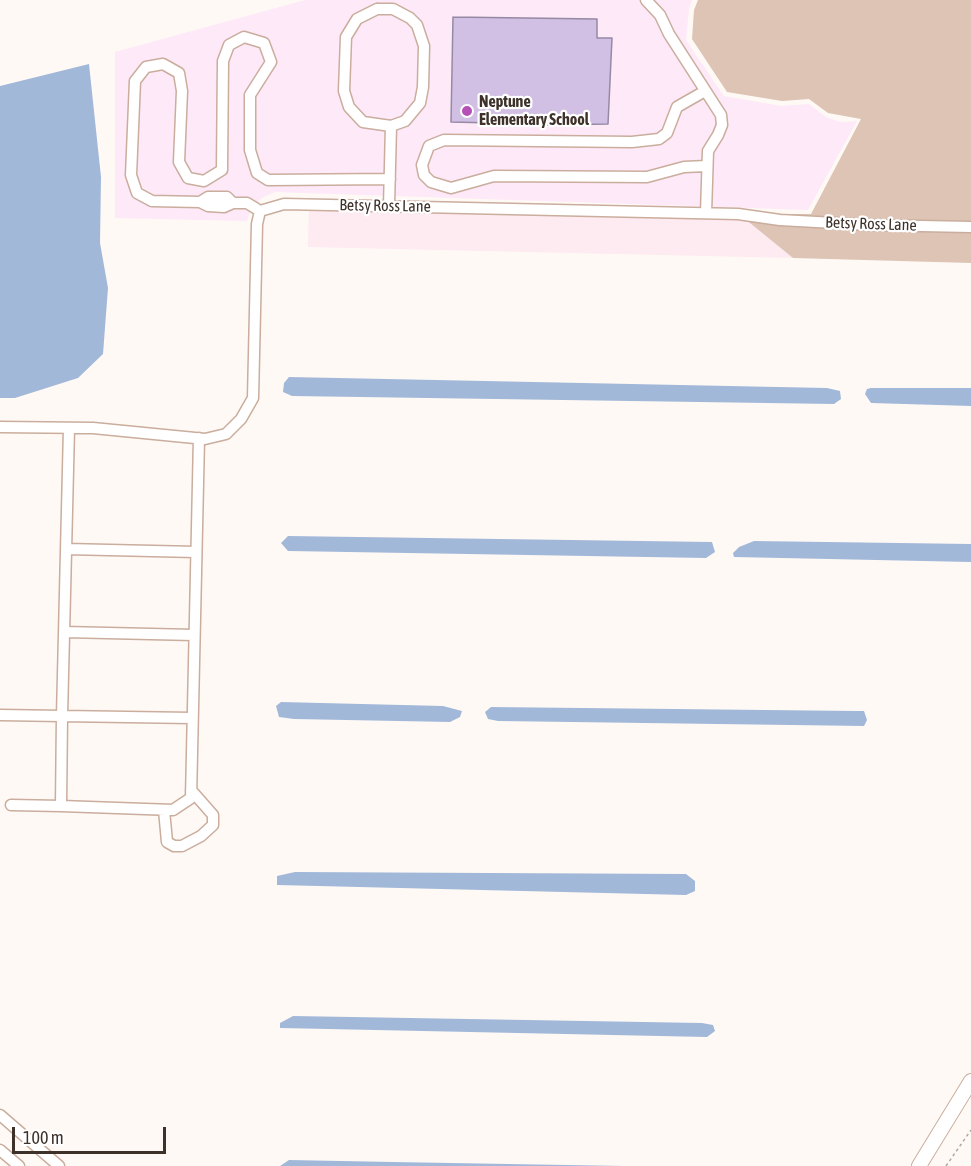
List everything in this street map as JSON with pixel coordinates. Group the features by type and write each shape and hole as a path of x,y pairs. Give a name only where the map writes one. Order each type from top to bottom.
{"main road":[{"path":"922,1164 971,1081"}],"street":[{"path":"646,0 660,15 721,115 722,125 708,151 706,213"},
{"path":"377,9 393,9 410,18 417,25 424,46 423,87 420,104 405,121 391,126 363,122 349,107 344,91 346,37 357,19 377,9"},
{"path":"0,427 69,428 199,438 226,434 241,419 253,398 257,224 260,211 247,203 233,202 227,197 208,197 200,202 152,201 137,193 131,175 135,81 146,67 162,64 179,73 182,91 179,162 188,178 204,182 222,170 223,61 229,45 244,37 264,44 271,62 250,95 250,150 257,173 268,180 390,179"},
{"path":"705,91 677,107 667,133 659,139 632,142 444,140 429,146 422,165 424,176 431,182 451,188 494,176 646,177 684,167 707,166"},
{"path":"389,206 391,126"},
{"name":"Betsy Ross Lane","path":"260,211 284,204 389,206 706,213 871,225 971,226"},
{"path":"61,806 69,428"},
{"path":"11,805 173,810 182,806 190,798 199,438"},
{"path":"66,549 196,552"},
{"path":"64,632 194,635"},
{"path":"0,716 192,718"},
{"path":"164,810 167,842 174,846 183,846 201,836 213,825 213,815 191,790"},
{"path":"0,1115 59,1166"},
{"path":"0,1150 19,1166"}],"path":[{"path":"946,1166 971,1130"}],"shaded area":[{"name":"Neptune Elementary School","path":"305,0 692,0 686,40 724,96 781,106 809,104 826,117 840,122 857,121 808,210 275,192 262,198 251,209 247,221 115,218 115,52"},
{"path":"698,0 971,0 971,263 793,258 739,214 811,214 861,119 828,113 809,99 782,101 727,92 692,39 694,10"},
{"path":"309,198 738,212 793,258 308,247"}],"water":[{"path":"89,64 101,177 100,243 108,288 103,354 78,378 15,398 0,398 0,86"},
{"path":"289,377 827,388 840,391 841,399 834,404 292,396 283,392 284,383"},
{"path":"971,388 971,406 871,403 865,394 867,389"},
{"path":"288,536 712,542 715,552 706,558 288,551 281,543"},
{"path":"754,541 971,544 971,562 734,557 733,553 739,547"},
{"path":"281,702 443,706 462,711 460,717 450,722 294,719 279,717 276,706"},
{"path":"491,707 864,711 867,720 864,726 498,721 488,719 485,712"},
{"path":"295,872 686,874 695,881 695,891 686,895 277,885 277,876"},
{"path":"293,1016 702,1023 713,1025 715,1031 707,1037 280,1028 280,1023"},
{"path":"289,1160 393,1162 624,1166 280,1166"}],"building":[{"path":"453,17 597,19 597,38 612,38 608,124 493,126 493,123 451,122"}],"place":[{"name":"Neptune Elementary School","path":"467,111"}]}
